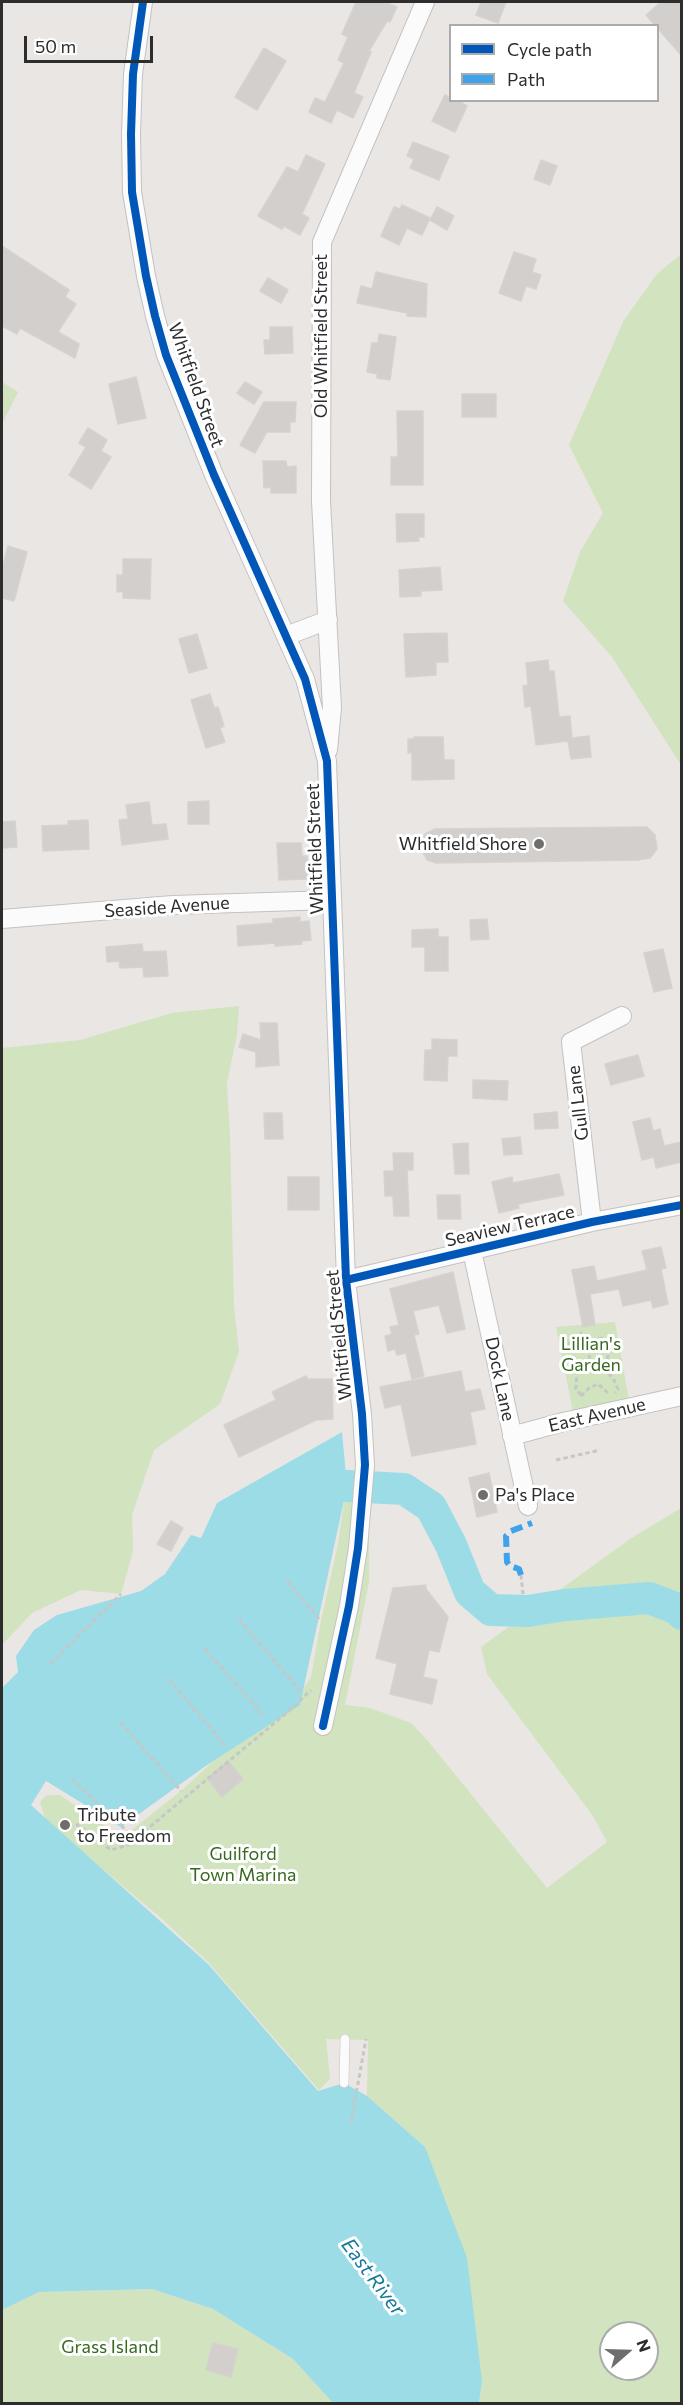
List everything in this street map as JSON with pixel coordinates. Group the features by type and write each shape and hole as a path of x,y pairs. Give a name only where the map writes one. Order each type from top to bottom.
{"street":[{"name":"Whitfield Street","path":"143,2 133,74 132,192 153,306 170,366 214,475 304,679 327,761 346,1280 362,1414 365,1465 363,1504 349,1606 323,1726"},
{"name":"Old Whitfield Street","path":"327,761 332,708 321,501 322,242 425,2"},
{"path":"286,636 328,620"},
{"name":"Seaside Avenue","path":"2,919 173,905 332,900"},
{"name":"Gull Lane","path":"592,1222 571,1042 622,1016"},
{"name":"Seaview Terrace","path":"346,1280 592,1222 681,1206"},
{"name":"Dock Lane","path":"472,1251 528,1506"},
{"name":"East Avenue","path":"512,1436 563,1422 681,1396"}],"lane":[{"path":"344,2083 345,2039"}],"path":[{"path":"582,1332 591,1340 589,1360 597,1370 606,1371 617,1384 618,1389 615,1393 609,1395 598,1384 581,1396 576,1389 577,1369 569,1344 572,1338 582,1332"},
{"path":"591,1340 598,1337 603,1338 608,1354 606,1371"},
{"path":"556,1460 600,1450"},
{"path":"521,1575 523,1594"},
{"path":"287,1581 321,1621"},
{"path":"50,1664 121,1594"},
{"path":"239,1619 301,1692"},
{"path":"205,1649 263,1715"},
{"path":"169,1679 228,1748"},
{"path":"76,1824 111,1850 128,1845 290,1711 311,1690"},
{"path":"121,1723 182,1791"},
{"path":"72,1779 129,1832"}],"green space":[{"path":"681,254 681,765 612,657 563,601 580,552 603,513 569,445 624,320 657,274"},
{"path":"2,382 18,392 2,424"},
{"path":"239,1006 237,1035 227,1083 234,1306 239,1352 220,1404 154,1450 132,1515 133,1551 121,1594 81,1590 32,1613 2,1645 2,1048 80,1040 172,1013"},
{"name":"Lillian's Garden","path":"615,1322 629,1400 573,1412 556,1327"},
{"name":"Guilford Town Marina","path":"344,1501 369,1503 369,1582 345,1705 370,1708 411,1723 547,1888 607,1842 593,1816 487,1674 481,1647 630,1539 681,1508 681,2403 479,2403 482,2381 425,2147 367,2096 368,2040 326,2039 330,2079 319,2090 208,1962 161,1918 46,1822 40,1802 47,1795 60,1795 111,1830 129,1832 181,1791 263,1715 301,1692 311,1677 338,1544"},
{"name":"Grass Island","path":"152,2289 213,2309 293,2359 333,2403 2,2404 2,2310 39,2292"}],"water":[{"name":"East River","path":"342,1432 347,1486 300,1705 207,1765 121,1827 46,1781 31,1805 209,1965 318,2091 344,2083 367,2096 425,2147 467,2258 482,2381 479,2403 333,2403 293,2359 213,2309 152,2289 39,2292 2,2310 2,1688 18,1672 16,1656 34,1630 57,1615 141,1591 165,1574 191,1535 201,1538 217,1503"}],"building":[{"path":"356,2 385,2 397,7 390,22 387,21 369,51 371,52 354,93 363,97 353,118 337,110 331,123 309,112 315,98 325,102 344,63 338,60 348,37 342,34"},
{"path":"481,2 506,2 498,23 476,15"},
{"path":"661,2 681,2 681,55 659,30 659,24 654,24 646,15"},
{"path":"264,48 286,61 257,110 235,97"},
{"path":"445,95 449,97 449,102 460,102 467,106 455,132 432,121"},
{"path":"413,142 449,156 439,180 410,168 414,159 407,156"},
{"path":"306,155 325,164 302,214 309,218 300,235 284,226 282,229 258,216 287,167 298,172"},
{"path":"541,160 557,166 550,185 534,179"},
{"path":"402,205 430,218 422,235 407,228 399,245 381,236 394,207 400,209"},
{"path":"437,207 454,216 447,230 430,220"},
{"path":"2,246 69,290 65,297 76,304 58,332 79,344 75,358 20,328 17,334 2,326"},
{"path":"514,252 536,259 532,272 541,275 536,289 526,286 521,301 499,293"},
{"path":"376,272 427,284 426,317 407,316 407,313 357,303 361,286 372,289"},
{"path":"268,278 288,290 281,303 260,291"},
{"path":"270,327 292,327 293,353 265,354 264,340 270,340"},
{"path":"379,334 396,337 390,380 377,378 377,374 367,372 372,343 378,343"},
{"path":"136,377 146,418 118,424 109,384"},
{"path":"245,382 262,392 254,404 237,393"},
{"path":"462,394 496,394 496,417 462,417"},
{"path":"264,402 296,402 295,422 290,422 290,432 267,432 255,453 240,445"},
{"path":"397,411 423,411 423,485 391,485 391,457 398,457"},
{"path":"88,428 107,440 101,451 111,457 91,489 69,475 86,447 79,443"},
{"path":"263,461 286,461 287,467 296,466 296,493 271,493 271,487 264,488"},
{"path":"396,514 424,514 424,537 418,537 419,541 397,542"},
{"path":"8,546 27,552 14,601 2,598 2,569"},
{"path":"123,559 151,559 150,599 123,598 123,591 117,592 117,575 123,575"},
{"path":"440,567 442,590 421,591 421,596 400,597 399,570"},
{"path":"447,633 448,662 436,662 436,675 406,677 404,634"},
{"path":"197,634 207,668 189,673 179,639"},
{"path":"548,660 549,671 554,671 559,717 570,716 572,738 589,736 591,757 571,759 568,741 536,745 531,706 525,707 523,686 528,685 526,663"},
{"path":"210,694 214,708 218,707 224,726 220,728 225,742 206,748 191,700"},
{"path":"414,737 443,737 444,760 454,760 454,779 412,780 412,753 408,753 408,739 414,739"},
{"path":"209,801 209,824 188,824 188,802"},
{"path":"149,802 152,825 166,824 168,839 122,845 119,820 128,819 126,805"},
{"path":"88,820 89,849 43,851 42,826 68,825 68,821"},
{"path":"15,821 17,847 2,848 2,822"},
{"name":"Whitfield Shore","path":"647,827 655,835 657,849 650,858 638,860 436,863 427,860 420,847 425,834 435,829"},
{"path":"277,843 301,843 302,856 307,856 308,879 279,880"},
{"path":"300,917 300,922 309,921 311,940 301,941 302,944 275,946 275,943 238,946 237,926 273,923 273,919"},
{"path":"487,919 489,939 471,940 470,920"},
{"path":"438,929 438,937 448,937 448,971 425,971 425,947 412,947 412,930"},
{"path":"142,944 143,952 166,951 168,976 144,977 143,967 120,968 119,961 107,962 106,947"},
{"path":"663,949 672,988 654,992 644,953"},
{"path":"260,1023 277,1023 279,1065 256,1067 256,1052 239,1047 243,1034 261,1040"},
{"path":"432,1039 457,1040 457,1056 448,1056 447,1081 424,1080 425,1050 432,1050"},
{"path":"638,1055 644,1076 611,1085 605,1064"},
{"path":"473,1080 508,1081 507,1100 473,1098"},
{"path":"557,1112 558,1128 535,1129 534,1114"},
{"path":"264,1113 282,1113 283,1139 265,1139"},
{"path":"650,1118 653,1131 660,1129 664,1146 681,1142 681,1162 656,1168 654,1157 642,1160 633,1122"},
{"path":"520,1137 522,1154 504,1155 502,1139"},
{"path":"468,1143 469,1174 455,1174 453,1144"},
{"path":"393,1153 413,1153 413,1170 407,1170 409,1216 394,1216 393,1196 385,1196 384,1171 394,1171"},
{"path":"559,1174 564,1195 518,1204 519,1208 499,1213 492,1182 512,1177 513,1183"},
{"path":"288,1177 319,1177 319,1210 288,1210"},
{"path":"437,1195 460,1195 461,1219 438,1219"},
{"path":"661,1247 666,1268 661,1269 668,1304 653,1308 651,1300 623,1306 619,1289 590,1294 595,1325 583,1327 572,1270 594,1266 597,1281 647,1270 642,1251"},
{"path":"453,1272 465,1329 447,1333 439,1305 413,1311 419,1334 414,1335 424,1376 412,1379 406,1353 397,1355 395,1349 388,1351 385,1336 392,1334 390,1327 399,1325 390,1289"},
{"path":"461,1371 465,1392 480,1389 485,1409 470,1412 476,1444 412,1456 401,1404 385,1408 380,1387"},
{"path":"306,1376 308,1379 332,1379 333,1419 316,1420 239,1457 224,1425 276,1400 272,1392"},
{"name":"Pa's Place","path":"489,1473 497,1512 477,1517 469,1478"},
{"path":"171,1521 183,1528 171,1551 157,1544"},
{"path":"426,1585 426,1589 448,1617 439,1652 429,1650 423,1677 437,1680 432,1704 390,1694 397,1664 376,1658 393,1588"},
{"path":"228,1761 243,1779 222,1797 207,1778"},
{"path":"213,2343 238,2349 231,2377 206,2370"}],"waterway":[{"path":"347,1486 404,1489 431,1507 451,1545 470,1592 491,1610 528,1611 565,1605 649,1598 678,1609 682,1614"}],"marked path":[{"path":"521,1575 519,1569 510,1566 507,1562 506,1536 511,1531 532,1523"}],"cycle path":[{"path":"143,2 133,74 132,192 155,316 166,355 214,475 305,679 327,761 346,1280 362,1414 365,1465 358,1548 349,1606 323,1726"},
{"path":"346,1280 592,1222 682,1205"}],"place":[{"name":"Whitfield Shore","path":"539,844"},
{"name":"Pa's Place","path":"483,1495"},
{"name":"Tribute to Freedom","path":"65,1825"}]}
